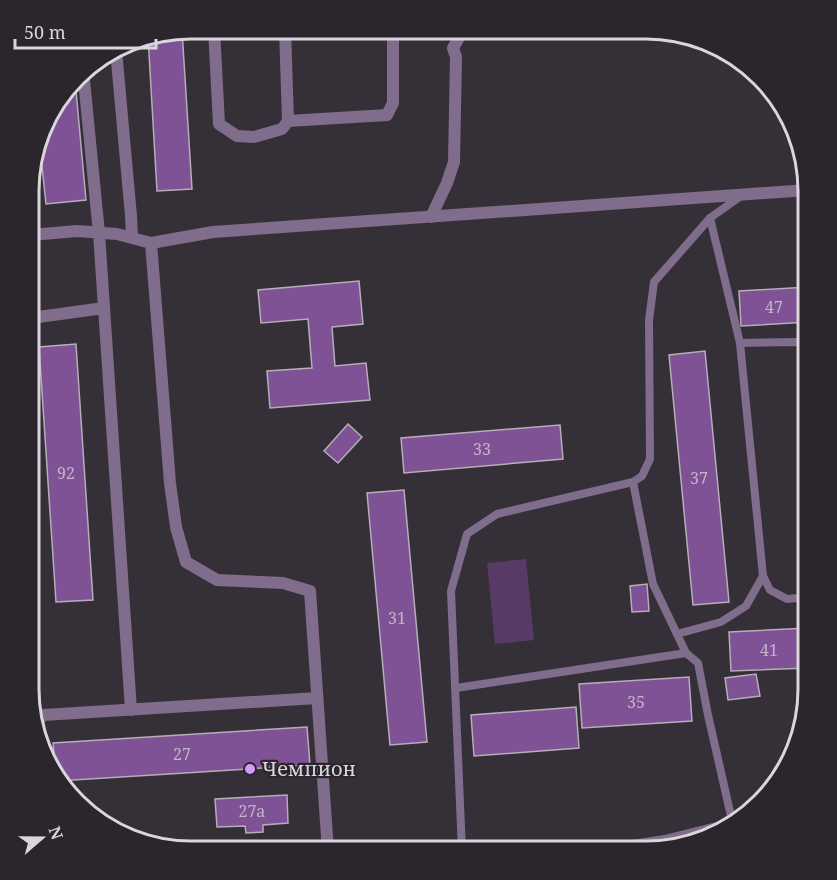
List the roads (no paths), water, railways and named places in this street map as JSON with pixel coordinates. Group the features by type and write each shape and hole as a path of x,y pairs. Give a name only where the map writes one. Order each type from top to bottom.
{"street":[{"path":"215,39 219,124 237,136 254,137 282,129 288,121 285,39"},
{"path":"288,121 387,115 393,103 393,39"},
{"path":"431,217 454,162 456,57 453,48 458,39"},
{"path":"117,58 132,238"},
{"path":"84,82 99,233 131,710"},
{"path":"39,234 77,231 117,234 151,243 213,232 798,191"},
{"path":"151,243 170,483 176,527 186,562 217,580 283,583 310,591 327,841"},
{"path":"39,317 104,308"},
{"path":"42,717 317,698"}],"lane":[{"path":"462,841 451,591 467,534 497,514 633,482 642,476 650,459 649,320 654,282 710,218 742,195"},
{"path":"710,218 740,343 763,576 770,590 787,599 798,598"},
{"path":"740,343 798,342"},
{"path":"633,482 653,584 686,653 698,663 708,715 733,814"},
{"path":"677,634 721,622 746,606 763,576"},
{"path":"456,688 686,653"}],"place":[{"name":"Чемпион","path":"250,769"}]}
